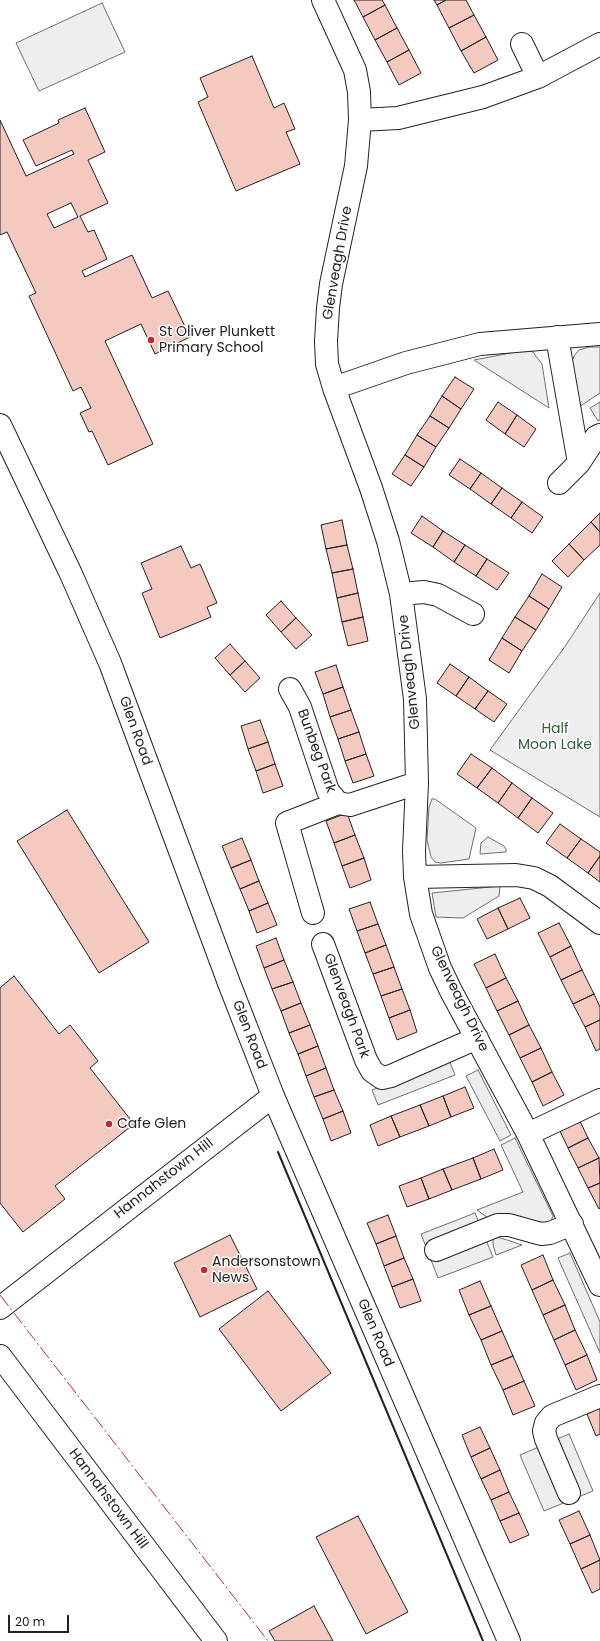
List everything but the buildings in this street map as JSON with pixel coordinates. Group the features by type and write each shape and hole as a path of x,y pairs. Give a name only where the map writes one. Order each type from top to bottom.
{"street":[{"name":"Glenveagh Drive","path":"324,0 355,70 359,92 360,120 356,166 331,284 328,308 327,356 334,388 371,488 388,541 401,594 415,699 415,877 421,914 433,949 451,991 528,1134 600,1285"},
{"path":"522,44 538,77"},
{"path":"360,120 398,118 430,112 483,97 538,77 600,44"},
{"path":"334,388 406,363 444,352 480,344 600,334"},
{"path":"557,337 579,463"},
{"name":"Glen Road","path":"0,424 71,574 110,663 229,983 273,1096 509,1641"},
{"path":"560,484 579,463 596,437 600,435"},
{"name":"Glenveagh Drive","path":"401,594 424,592 438,595 473,614"},
{"name":"Bunbeg Park","path":"290,689 300,707 328,791 338,802 350,805 416,783"},
{"path":"313,913 287,823 327,808 338,802"},
{"path":"415,877 516,874 534,878 550,886 600,923"},
{"name":"Glenveagh Park","path":"323,944 366,1060 372,1071 382,1078 391,1076 477,1038"},
{"name":"Hannahstown Hill","path":"0,1308 273,1096"},
{"path":"528,1134 600,1100"},
{"path":"436,1250 498,1225 509,1225 541,1234 550,1233 572,1224"},
{"name":"Hannahstown Hill","path":"0,1356 216,1641"},
{"path":"568,1493 546,1439 544,1431 546,1423 552,1416 600,1396"}],"green space":[{"path":"102,3 125,52 39,91 16,43"},
{"path":"589,347 600,347 600,393 579,407 571,364 574,356 579,350"},
{"path":"526,350 532,351 542,364 549,408 474,360"},
{"name":"Half Moon Lake","path":"600,593 600,817 490,750 566,645"},
{"path":"432,799 435,799 476,828 469,859 441,863 435,862 431,857 427,840 429,807"},
{"path":"488,837 504,846 506,852 480,854 481,843"},
{"path":"500,886 499,896 463,918 436,917 432,893"},
{"path":"515,1138 553,1216 551,1221 545,1225 488,1218 477,1210 523,1192 501,1145"},
{"path":"496,1237 522,1245 496,1255 493,1239"}],"shaded area":[{"path":"600,402 600,420 598,421 590,408"},
{"path":"449,1060 455,1075 378,1105 372,1090"},
{"path":"478,1070 511,1135 500,1141 466,1076"},
{"path":"475,1213 493,1257 438,1278 421,1234"},
{"path":"570,1253 600,1322 600,1353 558,1258"},
{"path":"569,1434 593,1491 544,1511 520,1455"}],"wall":[{"path":"278,1152 483,1641"}],"power":[{"path":"0,1295 268,1641"}],"place":[{"name":"St Oliver Plunkett Primary School","path":"151,340"},
{"name":"Cafe Glen","path":"109,1124"},
{"name":"Andersonstown News","path":"204,1270"}]}
